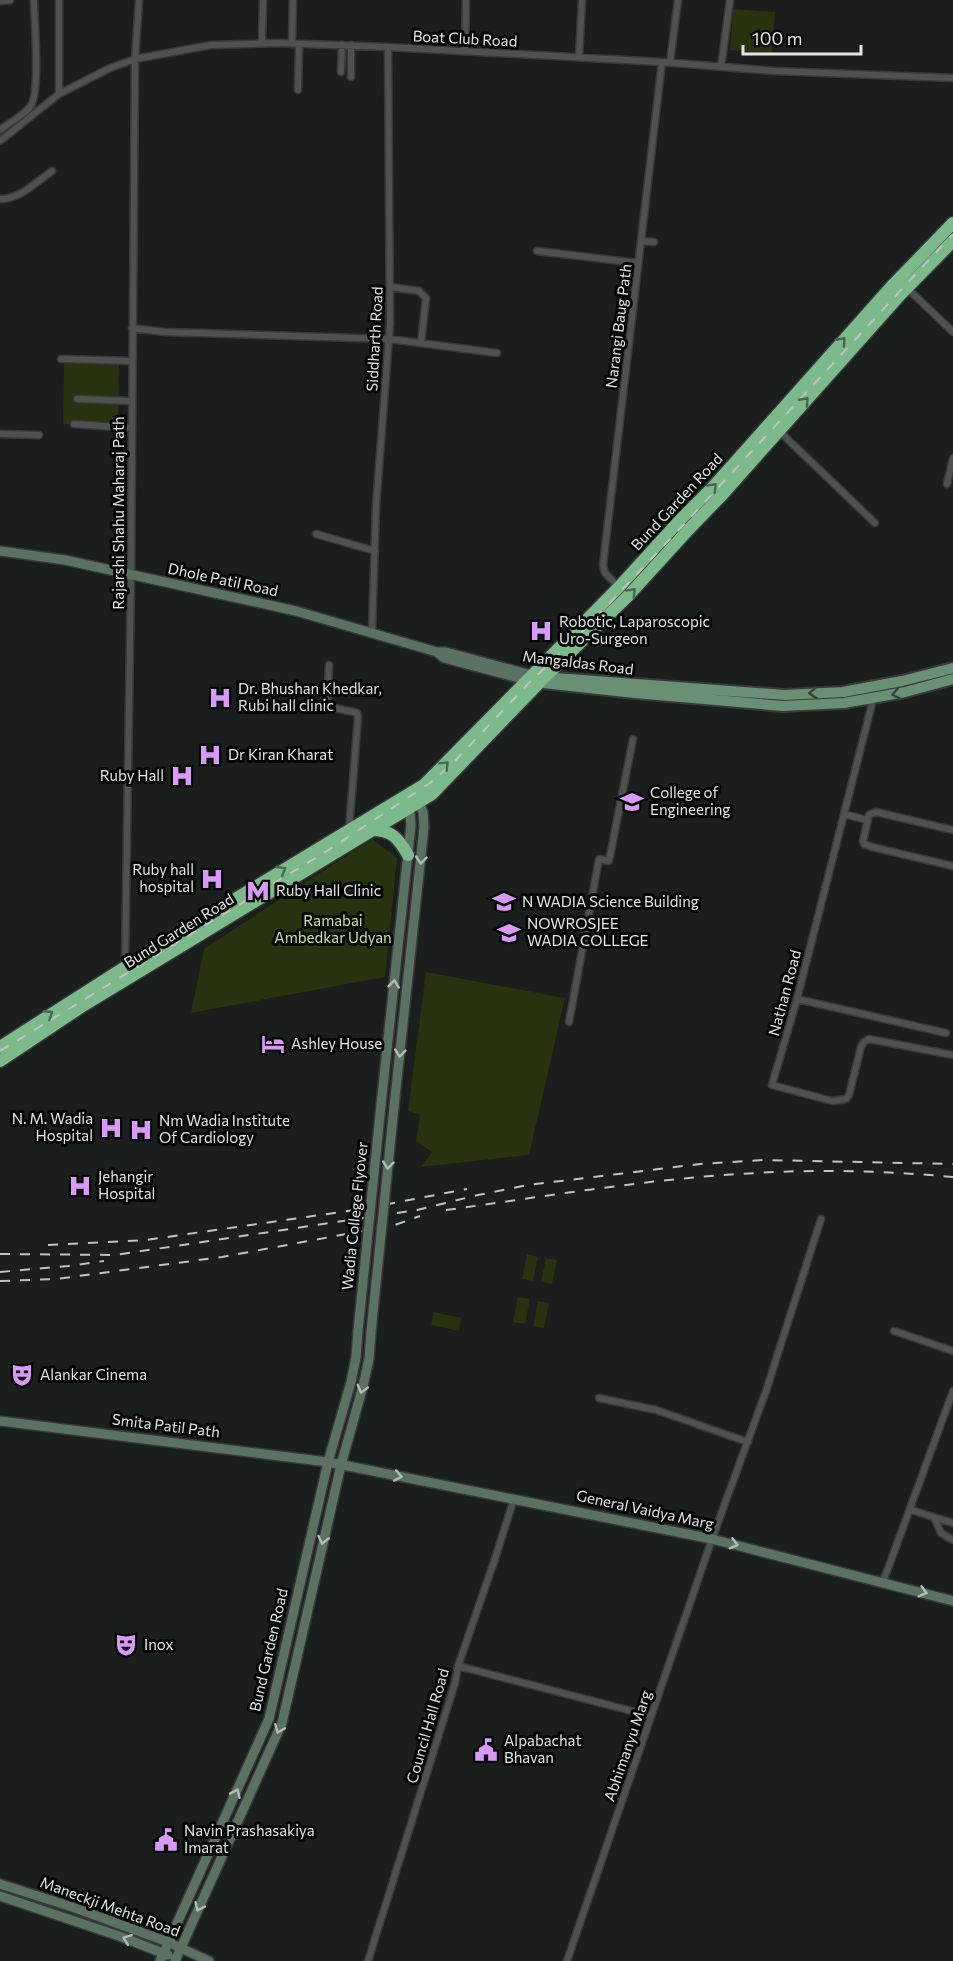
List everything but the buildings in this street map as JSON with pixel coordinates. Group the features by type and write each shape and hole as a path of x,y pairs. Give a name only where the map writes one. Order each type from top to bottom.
{"highway":[{"name":"Bund Garden Road","path":"535,679 713,487 891,287 953,222"},
{"name":"Bund Garden Road","path":"0,1047 125,967 417,797 424,785 535,679 628,596 722,495 907,288 953,241"},
{"name":"Bund Garden Road","path":"0,1061 352,835 372,830 403,805"},
{"path":"372,830 384,830 392,834 399,839 408,855"}],"main road":[{"name":"Dhole Patil Road","path":"0,551 65,561 296,611 437,652"},
{"name":"Mangaldas Road","path":"437,652 444,658 535,679 783,695 905,692 953,679"},
{"name":"Mangaldas Road","path":"873,692 902,681 953,668"},
{"name":"Wadia College Flyover","path":"371,1332 424,827 423,812 417,797"},
{"path":"403,805 410,814 408,855"},
{"name":"Wadia College Flyover","path":"358,1330 408,855"},
{"name":"Bund Garden Road","path":"162,1957 269,1719 328,1462 351,1382 358,1330"},
{"name":"Bund Garden Road","path":"177,1960 180,1947 282,1723 341,1465 363,1386 369,1359 371,1332"},
{"name":"Smita Patil Path","path":"0,1421 328,1462"},
{"name":"General Vaidya Marg","path":"328,1462 712,1539 953,1600"},
{"name":"Maneckji Mehta Road","path":"0,1884 168,1942 209,1961"},
{"name":"Maneckji Mehta Road","path":"0,1896 108,1932 162,1957 177,1960"}],"street":[{"path":"0,1 10,0"},
{"path":"0,130 30,108 33,102 36,80 34,0"},
{"path":"59,0 59,94"},
{"name":"Rajarshi Shahu Maharaj Path","path":"125,967 135,59 139,0"},
{"path":"262,43 263,0"},
{"path":"292,0 298,90"},
{"path":"465,51 466,0"},
{"path":"579,57 582,0"},
{"path":"670,63 678,0"},
{"path":"721,67 730,0"},
{"name":"Boat Club Road","path":"0,141 59,94 110,68 135,59 210,45 262,43 351,45 953,78"},
{"path":"341,72 342,45"},
{"path":"351,45 351,77"},
{"name":"Siddharth Road","path":"372,633 380,438 391,287 388,47"},
{"name":"Narangi Baug Path","path":"620,587 605,573 603,565 662,62"},
{"path":"33,102 40,109"},
{"path":"0,199 9,199 18,195 52,171"},
{"path":"641,241 654,242"},
{"path":"537,251 638,263"},
{"path":"391,287 419,291 426,298 421,343"},
{"path":"907,288 953,332"},
{"path":"132,328 175,333 389,339 497,353"},
{"path":"61,359 132,361"},
{"path":"77,399 132,401"},
{"path":"74,424 132,428"},
{"path":"778,430 875,523"},
{"path":"0,434 39,435"},
{"path":"948,484 953,458"},
{"path":"316,534 375,551"},
{"path":"329,666 327,704 329,707 357,713 358,717 352,835"},
{"name":"Nathan Road","path":"873,692 797,999 772,1085 832,1101 846,1099 861,1047 869,1039 953,1055"},
{"path":"568,1022 599,860 609,861 633,739"},
{"path":"953,830 873,813 867,820 863,841 864,844 953,866"},
{"path":"844,814 867,820"},
{"path":"797,999 946,1033"},
{"name":"Abhimanyu Marg","path":"567,1961 712,1539 766,1391 821,1219"},
{"path":"894,1331 953,1351"},
{"path":"883,1582 953,1391"},
{"path":"599,1398 656,1410 748,1442"},
{"name":"Council Hall Road","path":"368,1961 409,1826 426,1779 458,1666 514,1498"},
{"path":"911,1510 953,1523"},
{"path":"933,1517 941,1533 953,1540"},
{"path":"458,1666 651,1716"}],"green space":[{"path":"733,9 775,12 772,54 730,50"},
{"path":"64,363 119,364 118,425 63,424"},
{"name":"Ramabai Ambedkar Udyan","path":"372,839 397,858 385,977 191,1013 204,949"},
{"path":"426,972 565,998 529,1155 421,1167 432,1152 416,1141 420,1115 408,1111"},
{"path":"527,1254 538,1257 533,1281 522,1279"},
{"path":"546,1258 557,1260 552,1284 541,1282"},
{"path":"518,1297 530,1299 525,1324 513,1322"},
{"path":"538,1301 549,1303 544,1328 533,1326"},
{"path":"434,1312 461,1318 459,1331 431,1325"}],"railway":[{"path":"0,1051 330,849 430,783 453,763 529,683 584,630 953,234"},
{"path":"0,1254 115,1255 417,1210 528,1185 700,1164 764,1160 953,1164"},
{"path":"446,1210 601,1188 718,1175 830,1171 953,1177"},
{"path":"48,1245 146,1240 362,1209 467,1189"},
{"path":"0,1281 56,1279 222,1257 395,1225 420,1216"},
{"path":"0,1272 104,1261"}],"place":[{"name":"Robotic, Laparoscopic Uro-Surgeon","path":"541,631"},
{"name":"Dr. Bhushan Khedkar, Rubi hall clinic","path":"220,698"},
{"name":"Dr Kiran Kharat","path":"210,755"},
{"name":"Ruby Hall","path":"182,776"},
{"name":"College of Engineering","path":"632,802"},
{"name":"Ruby hall hospital","path":"212,879"},
{"name":"Ruby Hall Clinic","path":"258,891"},
{"name":"N WADIA Science Building","path":"504,902"},
{"name":"NOWROSJEE WADIA COLLEGE","path":"509,933"},
{"name":"Ashley House","path":"273,1044"},
{"name":"N. M. Wadia Hospital","path":"111,1128"},
{"name":"Nm Wadia Institute Of Cardiology","path":"141,1130"},
{"name":"Jehangir Hospital","path":"80,1186"},
{"name":"Alankar Cinema","path":"22,1375"},
{"name":"Inox","path":"126,1645"},
{"name":"Alpabachat Bhavan","path":"486,1750"},
{"name":"Navin Prashasakiya Imarat","path":"166,1840"}]}
